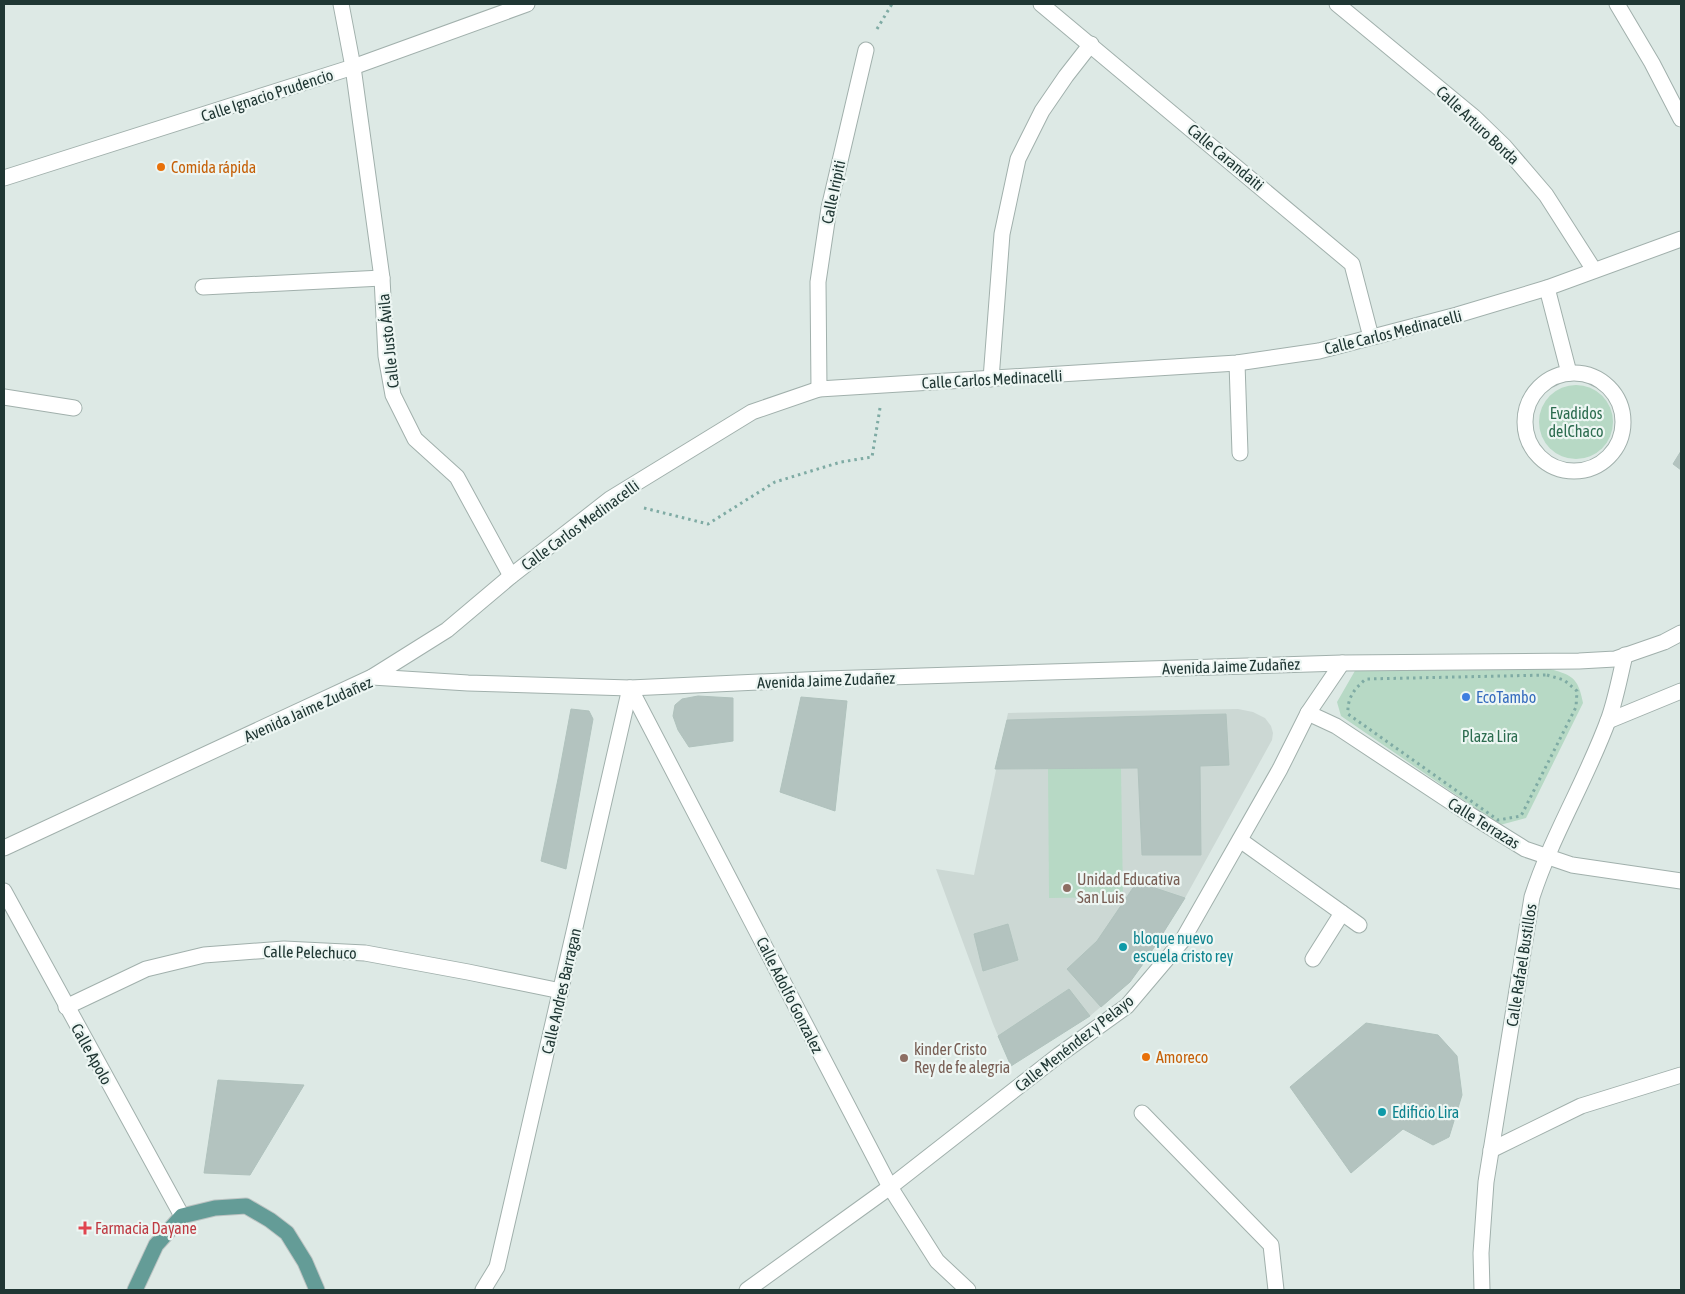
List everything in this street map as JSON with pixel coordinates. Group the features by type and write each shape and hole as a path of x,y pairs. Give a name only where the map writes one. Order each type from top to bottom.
{"main road":[{"path":"135,1290 156,1245 182,1216 215,1208 246,1206 270,1220 287,1233 305,1262 317,1290"}],"street":[{"name":"Calle Justo Ávila","path":"341,4 353,68 382,278 386,356 393,395 415,439 457,477 512,576"},
{"name":"Calle Ignacio Prudencio","path":"4,178 353,68 527,4"},
{"name":"Calle Carandaiti","path":"1040,4 1091,44 1352,264 1371,337"},
{"name":"Calle Arturo Borda","path":"1337,4 1474,116 1504,146 1546,195 1594,270"},
{"path":"1617,4 1652,63 1681,119"},
{"path":"991,379 1002,234 1018,159 1042,111 1091,44"},
{"name":"Calle Iripiti","path":"819,389 818,282 828,208 866,50"},
{"name":"Calle Carlos Medinacelli","path":"372,677 447,630 610,499 752,412 819,389 1237,363 1319,351 1457,315 1547,288 1681,239"},
{"name":"Calle Justo Ávila","path":"203,288 382,278"},
{"path":"1547,288 1568,374"},
{"path":"1237,363 1240,453"},
{"path":"1568,374 1585,374 1600,380 1612,391 1620,405 1624,421 1621,437 1614,451 1602,462 1587,469 1572,471 1556,467 1542,459 1531,446 1526,432 1525,416 1530,400 1540,387 1553,378 1568,374"},
{"path":"4,396 74,408"},
{"name":"Avenida Jaime Zudañez","path":"4,848 372,677 468,683 630,688 826,679 1342,662 1579,661 1615,659 1664,642 1681,633"},
{"name":"Calle Rafael Bustillos","path":"1482,1290 1481,1253 1486,1182 1532,897 1546,857 1587,771 1608,721 1614,705 1625,655"},
{"name":"Calle Menéndez y Pelayo","path":"747,1290 890,1188 1059,1055 1127,1006 1182,941 1280,769 1308,713 1342,662"},
{"name":"Calle Andres Barragan","path":"483,1290 497,1267 630,688"},
{"name":"Calle Adolfo Gonzalez","path":"630,688 890,1188 938,1261 968,1290"},
{"path":"1608,721 1681,691"},
{"name":"Calle Terrazas","path":"1308,713 1336,726 1525,849 1572,865 1681,881"},
{"path":"1240,840 1359,925"},
{"name":"Calle Apolo","path":"4,891 182,1216"},
{"path":"1313,959 1342,913"},
{"name":"Calle Pelechuco","path":"66,1007 146,969 204,955 284,949 366,953 561,991"},
{"path":"1491,1150 1581,1106 1681,1075"},
{"path":"1142,1112 1271,1246 1276,1290"}],"path":[{"path":"866,50 892,4"},
{"path":"610,499 708,524 775,482 841,462 872,457 884,385"},
{"path":"1547,675 1564,680 1577,691 1576,707 1521,816 1498,820 1348,714 1347,703 1355,688 1366,679 1547,675"}],"shaded area":[{"name":"Unidad Educativa San Luis","path":"1238,709 1253,712 1265,718 1271,726 1272,740 1185,898 1148,957 1130,982 1090,1016 1011,1066 993,1024 936,869 974,875 1008,713"}],"green space":[{"name":"Evadidos delChaco","path":"1576,385 1590,388 1602,396 1610,408 1613,422 1610,436 1602,448 1590,456 1576,459 1562,456 1550,448 1542,436 1539,422 1542,408 1550,396 1562,388"},
{"name":"Plaza Lira","path":"1547,668 1572,678 1579,687 1583,703 1526,818 1500,825 1341,716 1337,702 1356,669"},
{"path":"1121,768 1123,897 1049,898 1048,769"}],"building":[{"path":"1681,451 1681,470 1673,464"},
{"path":"698,696 733,698 733,741 689,747 678,730 673,716 675,705 682,699"},
{"path":"801,697 847,701 835,811 780,792"},
{"path":"571,709 589,711 593,719 566,869 541,861"},
{"path":"1226,714 1229,765 1200,766 1201,855 1142,855 1138,768 995,769 1007,720"},
{"name":"bloque nuevo escuela cristo rey","path":"1137,882 1185,898 1130,982 1101,1007 1067,969 1097,941"},
{"path":"1008,924 1018,960 983,971 974,934"},
{"path":"1069,989 1090,1016 1011,1066 998,1036"},
{"name":"Edificio Lira","path":"1366,1023 1438,1035 1457,1056 1462,1095 1449,1137 1433,1145 1403,1129 1351,1173 1290,1087"},
{"path":"218,1080 304,1085 250,1175 204,1173"}],"place":[{"name":"Comida rápida","path":"161,167"},
{"name":"EcoTambo","path":"1466,697"},
{"name":"Unidad Educativa San Luis","path":"1067,888"},
{"name":"bloque nuevo escuela cristo rey","path":"1123,947"},
{"name":"Amoreco","path":"1146,1057"},
{"name":"kinder Cristo Rey de fe alegria","path":"904,1058"},
{"name":"Edificio Lira","path":"1382,1112"},
{"name":"Farmacia Dayane","path":"85,1228"}]}
